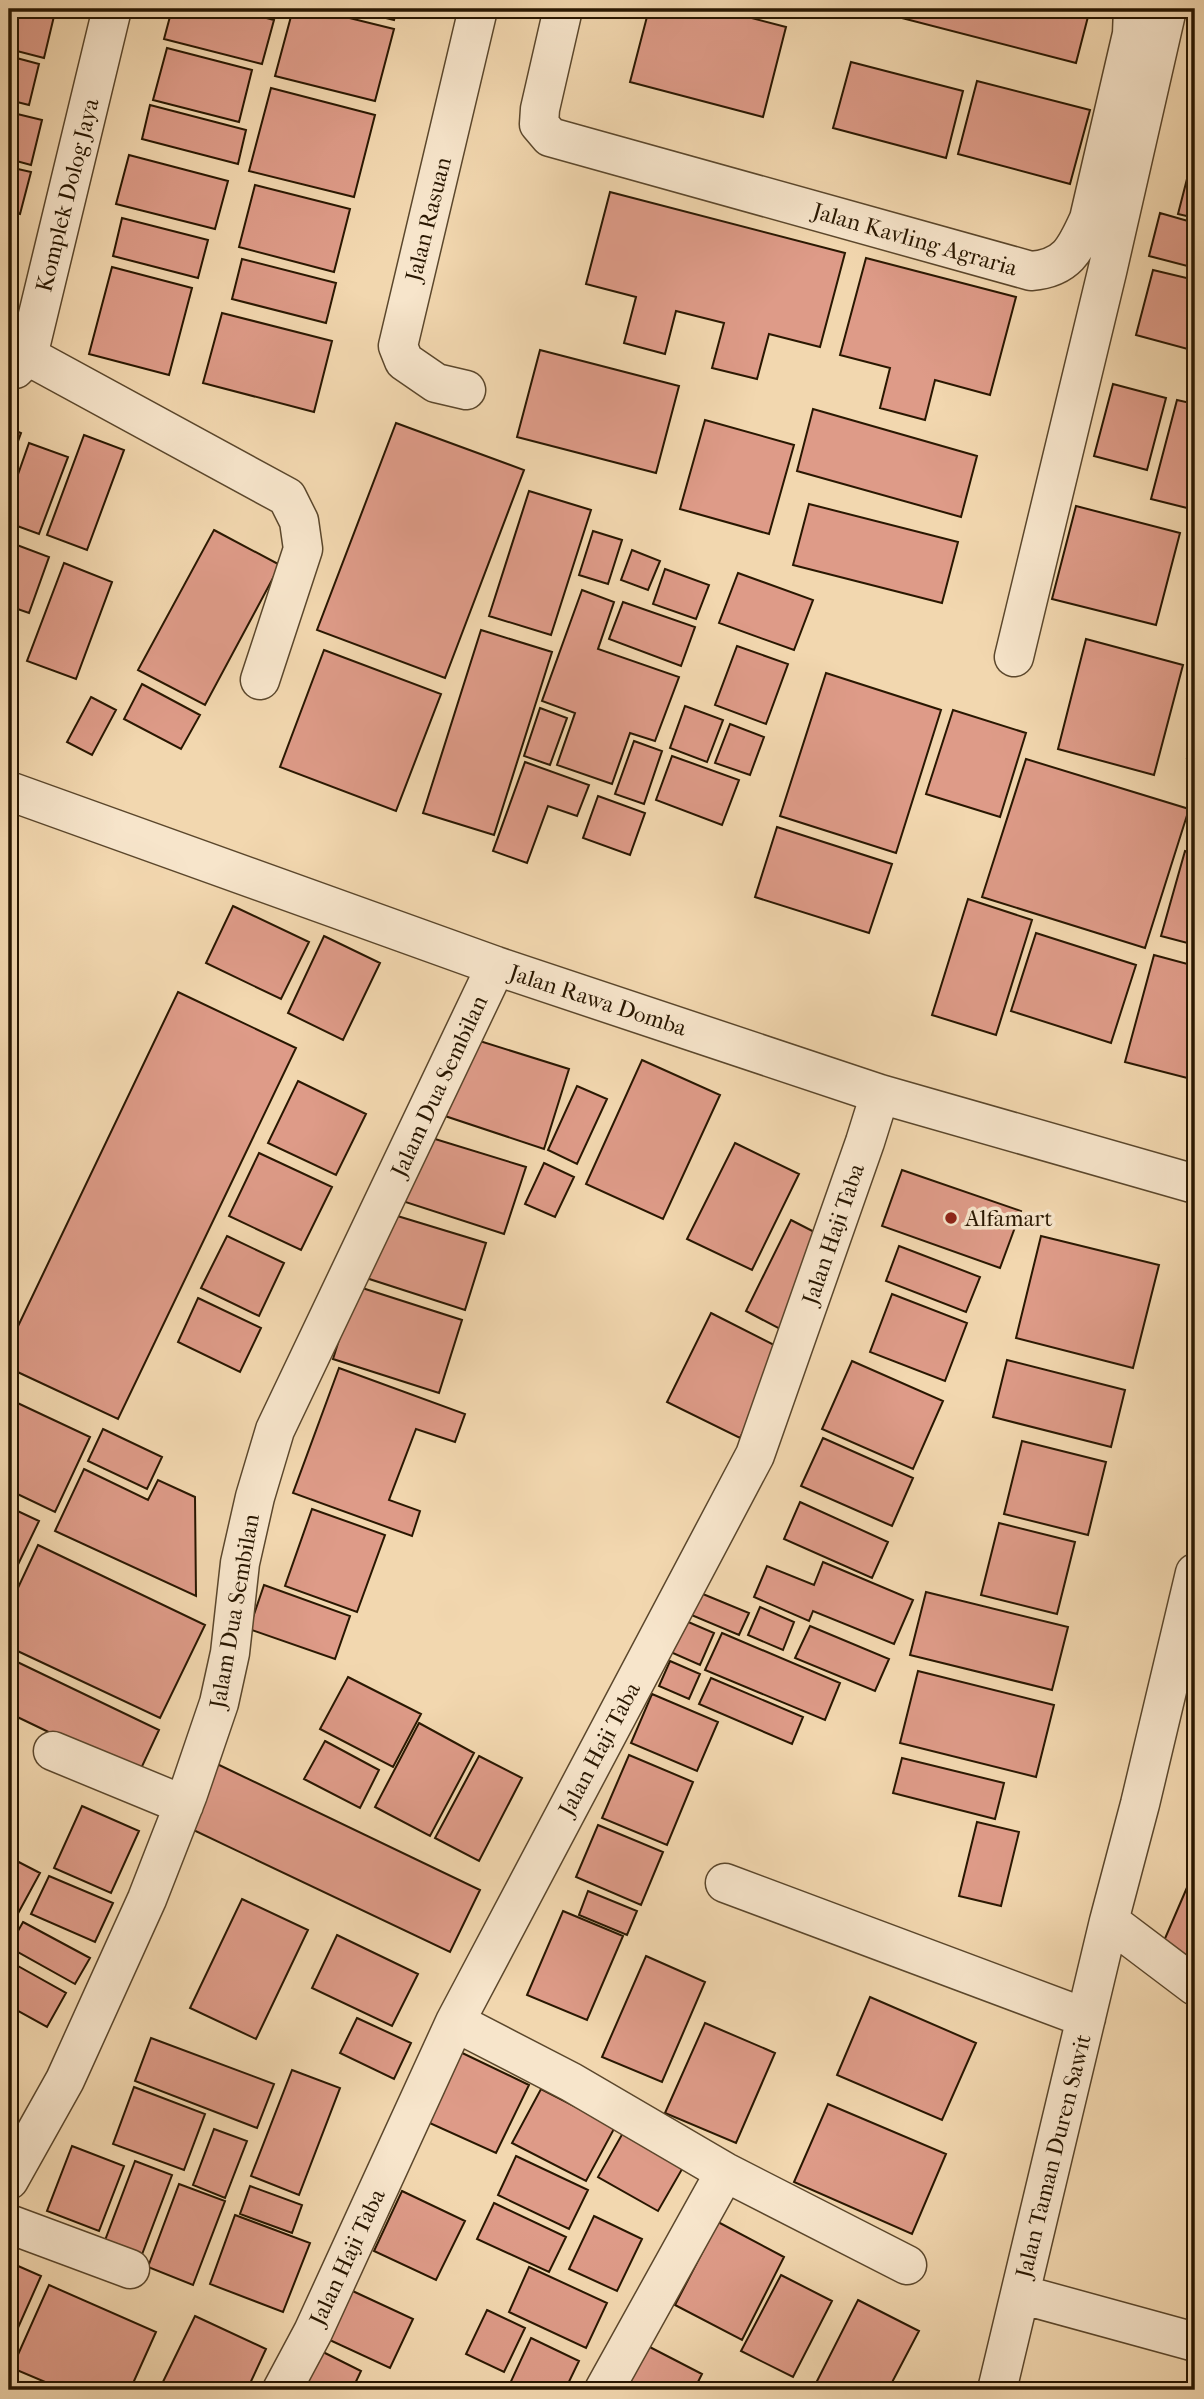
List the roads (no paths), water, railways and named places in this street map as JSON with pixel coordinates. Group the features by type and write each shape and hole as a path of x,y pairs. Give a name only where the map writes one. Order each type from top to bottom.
{"street":[{"name":"Komplek Dolog Jaya","path":"18,363 112,9"},
{"name":"Jalan Rasuan","path":"466,390 436,383 404,361 398,346 478,9"},
{"name":"Jalan Kavling Agraria","path":"563,9 540,109 539,124 550,137 1031,271 1055,267 1067,259 1089,219 1132,34 1133,9"},
{"path":"1014,657 1167,9"},
{"path":"18,363 287,498 299,521 303,548 260,680"},
{"name":"Jalan Rawa Domba","path":"9,791 496,966 880,1094 1195,1184"},
{"name":"Jalam Dua Sembilan","path":"9,2180 65,2080 147,1899 184,1805 219,1703 230,1653 240,1563 255,1497 275,1430 496,966"},
{"name":"Jalan Haji Taba","path":"282,2390 313,2332 455,2022 755,1455 880,1094"},
{"name":"Jalan Taman Duren Sawit","path":"997,2390 1195,1573"},
{"path":"53,1751 184,1805"},
{"path":"725,1883 1086,2018"},
{"path":"1109,1921 1195,1986"},
{"path":"455,2022 571,2082 725,2172 907,2265"},
{"path":"604,2390 725,2172"},
{"path":"9,2224 130,2269"},
{"path":"1020,2294 1195,2342"}],"place":[{"name":"Alfamart","path":"951,1218"}]}
